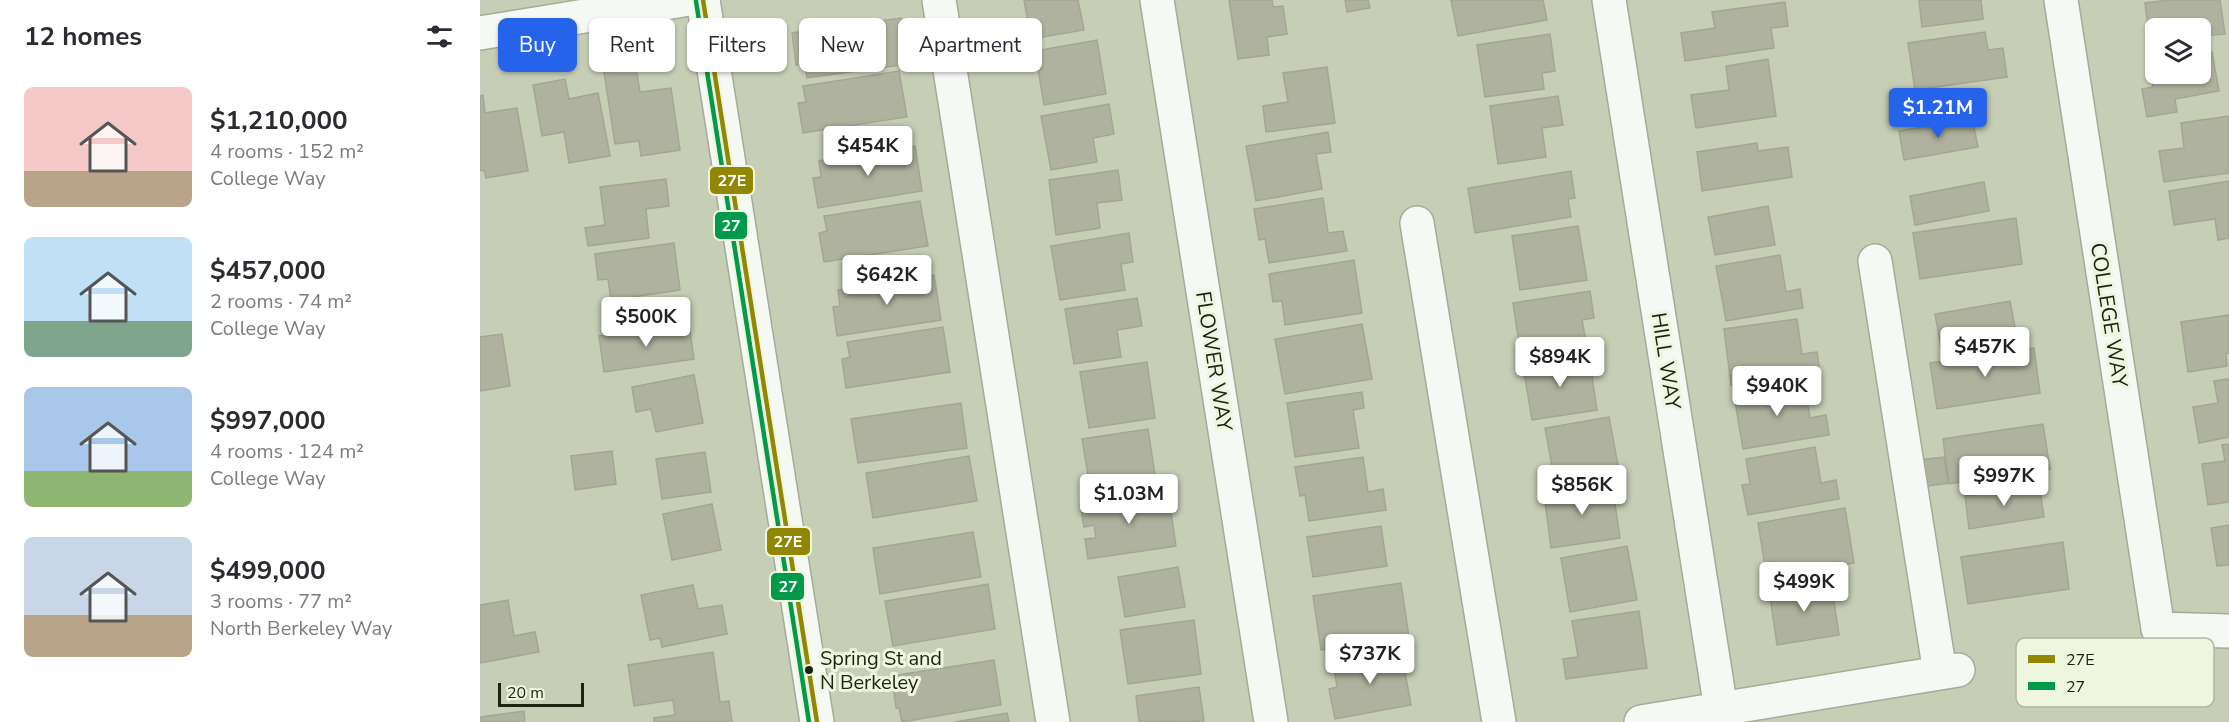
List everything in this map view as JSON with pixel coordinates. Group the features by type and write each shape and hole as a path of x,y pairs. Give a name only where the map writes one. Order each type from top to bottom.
{"street":[{"path":"480,33 683,0"},
{"path":"703,0 817,722"},
{"path":"939,0 1053,722"},
{"name":"FLOWER WAY","path":"1157,0 1271,722"},
{"name":"HILL WAY","path":"1609,0 1722,716"},
{"name":"COLLEGE WAY","path":"2061,0 2158,629 2229,631"},
{"path":"1417,223 1499,722"},
{"path":"1641,722 1722,716 1949,672 1875,261"}],"building":[{"path":"1024,0 1078,0 1084,30 1042,37 1042,18 1027,18"},
{"path":"1229,0 1272,0 1273,7 1283,6 1287,34 1267,37 1269,55 1238,59"},
{"path":"1345,0 1368,0 1370,8 1347,12"},
{"path":"1451,0 1543,0 1547,20 1458,36"},
{"path":"1919,0 1981,0 1983,19 1922,27"},
{"path":"2169,0 2220,0 2225,34 2211,35 2211,18 2147,18 2145,3"},
{"path":"1785,2 1788,26 1771,28 1774,48 1685,61 1681,33 1715,28 1712,12"},
{"path":"898,18 898,65 886,67 886,20"},
{"path":"799,32 799,65 796,65 792,33"},
{"path":"1985,32 1988,50 2003,48 2007,77 1915,90 1908,43"},
{"path":"1550,34 1555,71 1542,73 1544,89 1485,97 1477,45"},
{"path":"1097,40 1106,94 1044,105 1038,72 1042,72 1042,50"},
{"path":"2211,52 2219,91 2175,99 2177,112 2147,117 2142,89 2153,87 2152,84 2211,84"},
{"path":"1768,59 1776,116 1696,128 1691,95 1729,90 1726,66"},
{"path":"1327,67 1335,123 1266,132 1263,106 1288,102 1283,73"},
{"path":"898,71 907,117 803,133 798,103 806,102 803,86"},
{"path":"604,72 637,72 640,92 671,88 680,150 641,156 639,141 615,144"},
{"path":"806,72 850,72 807,78"},
{"path":"565,79 569,99 598,93 610,156 569,163 564,132 542,136 533,85"},
{"path":"483,95 485,113 517,108 528,171 486,178 484,170 480,171 480,96"},
{"path":"1558,96 1563,125 1542,128 1546,157 1498,164 1490,106"},
{"path":"1109,104 1114,134 1093,138 1097,162 1051,170 1041,116"},
{"path":"2229,116 2229,173 2164,182 2159,151 2184,148 2181,123"},
{"path":"1972,118 1978,147 1904,160 1899,131"},
{"path":"1328,132 1331,152 1316,154 1322,189 1256,201 1246,146"},
{"path":"1757,143 1758,151 1788,147 1792,177 1702,191 1697,152"},
{"path":"915,146 922,191 818,208 813,178 821,177 819,161"},
{"path":"1118,170 1122,200 1097,203 1100,228 1056,235 1049,180"},
{"path":"1571,171 1575,198 1568,199 1571,217 1475,233 1468,188"},
{"path":"666,179 669,206 646,209 649,238 588,246 585,228 605,225 600,187"},
{"path":"2229,181 2229,238 2218,240 2215,219 2174,225 2169,191"},
{"path":"1984,182 1989,211 1915,225 1910,196"},
{"path":"1323,198 1328,233 1343,231 1347,251 1269,263 1265,239 1259,240 1254,209"},
{"path":"920,201 928,246 824,262 819,233 827,231 824,216"},
{"path":"1768,206 1775,245 1715,255 1708,217"},
{"path":"2016,218 2022,264 1920,279 1913,233"},
{"path":"1578,226 1587,280 1520,290 1512,236"},
{"path":"1129,233 1133,262 1121,264 1125,290 1060,300 1051,246"},
{"path":"674,243 680,290 611,300 608,279 598,280 595,254"},
{"path":"1780,255 1786,292 1800,289 1803,308 1726,321 1716,266"},
{"path":"1354,260 1362,313 1285,325 1282,301 1273,302 1269,274"},
{"path":"934,275 941,320 837,336 833,307 840,306 838,290"},
{"path":"1590,291 1594,318 1582,320 1587,347 1521,357 1513,303"},
{"path":"1137,298 1142,326 1117,330 1121,357 1074,364 1065,309"},
{"path":"2010,301 2016,333 1941,347 1935,314"},
{"path":"2229,315 2227,366 2188,372 2181,322"},
{"path":"1797,319 1802,354 1817,352 1820,372 1731,385 1724,329"},
{"path":"689,324 694,359 604,372 599,336"},
{"path":"1362,324 1372,379 1285,394 1275,339"},
{"path":"943,327 950,372 846,388 842,359 850,357 847,342"},
{"path":"502,334 510,386 480,391 480,337"},
{"path":"2034,348 2040,393 1937,409 1930,363"},
{"path":"1589,356 1597,410 1532,420 1523,366"},
{"path":"1147,362 1155,418 1089,428 1080,372"},
{"path":"694,375 703,423 656,432 651,409 636,412 632,387"},
{"path":"2229,379 2229,437 2199,443 2193,407 2218,403 2214,381"},
{"path":"1805,383 1810,418 1826,415 1829,435 1743,449 1734,395"},
{"path":"1362,392 1364,408 1353,410 1359,448 1295,457 1287,403"},
{"path":"961,403 967,448 858,463 851,419"},
{"path":"1609,417 1619,471 1555,483 1545,428"},
{"path":"2043,424 2050,469 1949,484 1943,439"},
{"path":"1148,429 1156,482 1091,493 1082,439"},
{"path":"2229,444 2229,502 2208,505 2202,464 2225,461 2222,445"},
{"path":"1815,447 1821,483 1836,480 1839,499 1748,515 1742,485 1750,484 1746,459"},
{"path":"612,451 616,484 575,490 571,456"},
{"path":"705,452 711,492 662,499 656,459"},
{"path":"969,456 977,501 873,518 866,473"},
{"path":"1363,457 1368,492 1383,489 1386,510 1309,521 1305,495 1300,496 1295,467"},
{"path":"1944,457 1948,483 1922,487 1918,460"},
{"path":"1612,484 1620,538 1551,548 1544,494"},
{"path":"2039,485 2044,517 1969,529 1965,496"},
{"path":"1168,492 1176,546 1088,559 1085,539 1096,538 1094,525 1084,527 1080,504"},
{"path":"712,504 721,550 672,560 663,514"},
{"path":"1845,508 1854,563 1767,578 1758,523"},
{"path":"2229,525 2229,565 2217,566 2211,528"},
{"path":"1381,526 1387,566 1313,577 1307,537"},
{"path":"973,532 981,577 880,594 873,548"},
{"path":"2063,542 2069,589 1968,604 1961,557"},
{"path":"1627,546 1637,600 1570,612 1561,558"},
{"path":"1178,567 1185,607 1125,617 1118,577"},
{"path":"1831,581 1839,635 1777,645 1769,590"},
{"path":"1401,583 1409,637 1321,650 1313,596"},
{"path":"988,584 995,629 893,646 885,601"},
{"path":"693,585 698,609 722,605 727,634 662,647 660,638 650,640 641,595"},
{"path":"508,600 514,636 535,632 539,652 480,663 480,605"},
{"path":"1639,611 1647,668 1566,679 1563,659 1578,657 1572,621"},
{"path":"1194,620 1201,674 1128,684 1120,630"},
{"path":"1401,650 1411,705 1335,719 1329,689 1337,687 1333,662"},
{"path":"713,652 720,702 729,701 732,722 654,722 654,718 675,715 673,700 634,706 628,665"},
{"path":"994,660 1001,705 902,722 899,708 896,708 892,676"},
{"path":"1199,687 1204,721 1139,722 1136,696"},
{"path":"524,711 525,722 481,722 481,717"},
{"path":"1007,713 1009,722 955,722"}],"transit line":[{"name":"27E","path":"703,0 817,722"},
{"name":"27","path":"696,1 809,722"}],"place":[{"name":"Spring St and N Berkeley","path":"809,670"}]}
